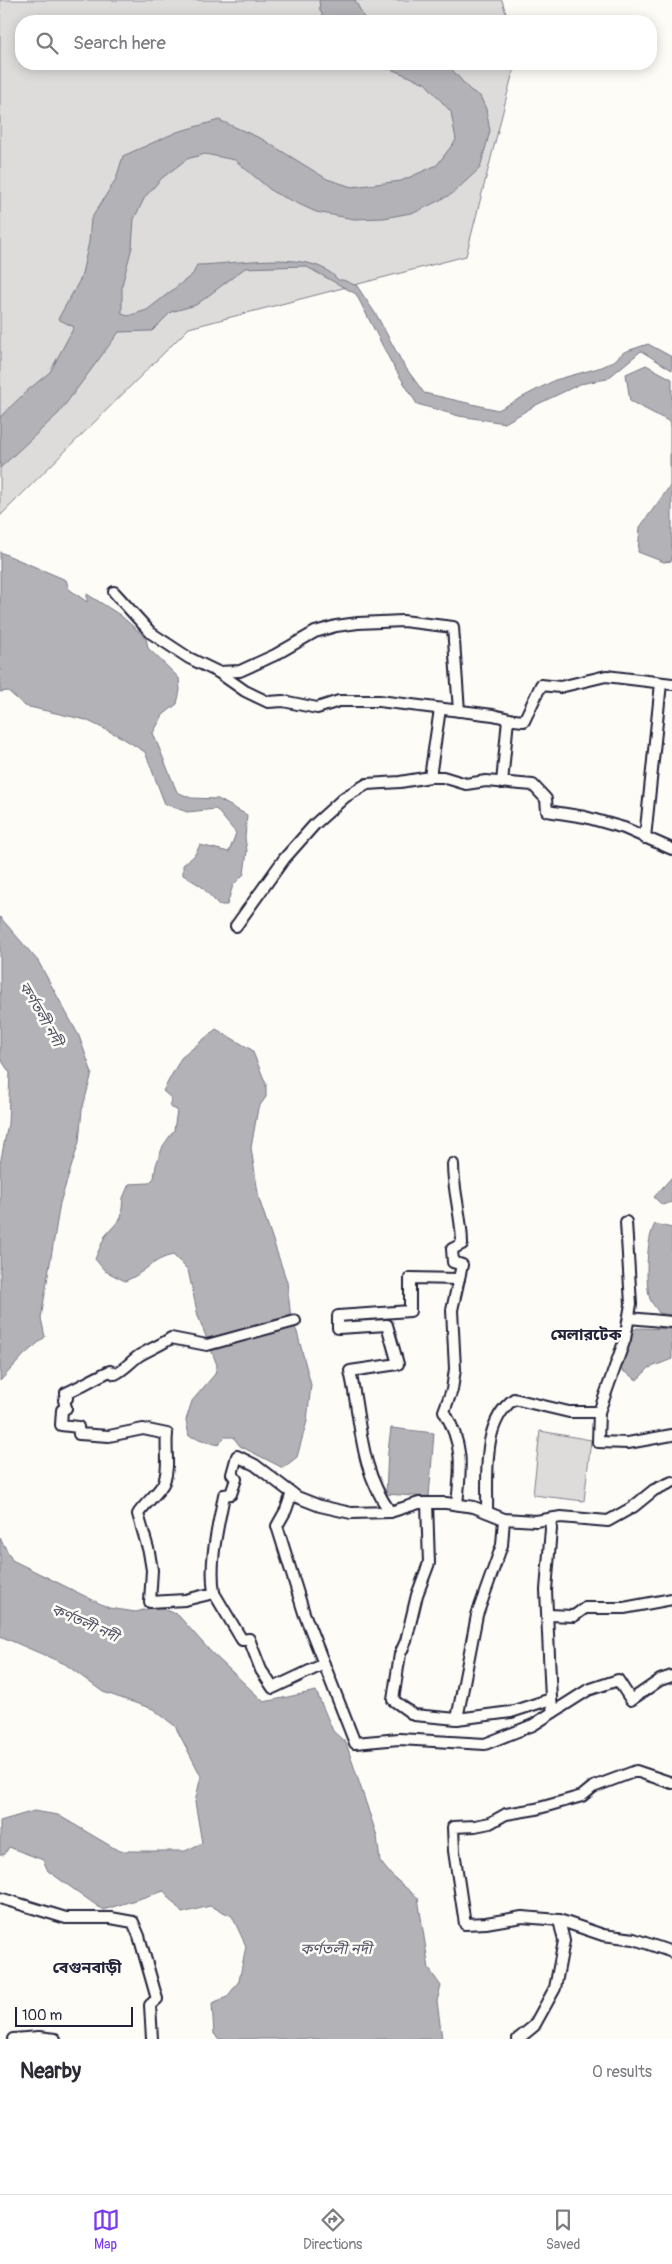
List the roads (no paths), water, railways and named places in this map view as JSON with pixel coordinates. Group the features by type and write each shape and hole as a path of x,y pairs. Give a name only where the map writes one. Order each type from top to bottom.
{"street":[{"path":"114,592 151,633 189,658 218,672 245,691 268,702 283,701 317,708 339,701 379,701 493,714 508,719 524,720 541,685 560,687 606,676 672,684"},
{"path":"218,672 240,671 284,650 315,632 336,626 403,621 453,626 459,711"},
{"path":"645,838 661,683"},
{"path":"430,776 440,709"},
{"path":"502,783 508,719"},
{"path":"236,926 284,860 315,824 345,797 367,784 400,782 430,776 443,777 466,784 486,782 533,786 546,799 547,811 585,817 624,828 672,849"},
{"path":"453,1164 454,1196 462,1225 462,1244 452,1249 453,1262 462,1265 452,1310 455,1369 452,1390 444,1411 454,1428 460,1449 457,1504"},
{"path":"626,1222 631,1304 625,1339 598,1412 598,1442 628,1443 672,1435"},
{"path":"390,1512 378,1494 371,1476 360,1437 355,1393 350,1371 398,1364 387,1325 338,1328 338,1316 410,1311 410,1278 459,1279"},
{"path":"628,1318 672,1322"},
{"path":"214,1593 185,1600 150,1602 152,1570 150,1552 138,1514 144,1503 163,1484 168,1457 167,1434 143,1429 109,1436 79,1434 79,1428 61,1425 62,1410 66,1408 64,1400 67,1398 66,1393 110,1372 115,1374 126,1369 140,1356 171,1338 207,1345 295,1321"},
{"path":"486,1512 490,1440 495,1422 506,1404 514,1399 569,1412 598,1412"},
{"path":"324,1664 273,1688 261,1670 249,1639 242,1640 214,1593 212,1576 216,1529 224,1495 232,1494 236,1479 232,1474 237,1456 255,1465 297,1497 320,1506 351,1513 390,1512 406,1506 427,1503 457,1504 474,1507 504,1519 536,1521 562,1517 608,1521 634,1507 654,1490 672,1482"},
{"path":"292,1493 286,1510 277,1526 304,1613 355,1743 399,1739 485,1744 533,1725 588,1690 618,1680 630,1700 660,1680 672,1676"},
{"path":"427,1503 429,1563 417,1595 406,1641 400,1654 393,1700 414,1715 457,1719 511,1712 551,1699"},
{"path":"457,1719 477,1615 502,1545 504,1519"},
{"path":"550,1519 551,1529 546,1590 548,1655 553,1712"},
{"path":"548,1615 574,1616 585,1608 624,1608 672,1599"},
{"path":"672,1783 636,1771 593,1787 582,1796 536,1809 506,1814 490,1823 453,1827 455,1859 465,1924 486,1923 522,1917 559,1920 603,1935 634,1939 672,1952"},
{"path":"0,1898 66,1918 111,1918 133,1922 139,1936 157,2000 150,2005 152,2039"},
{"path":"518,2039 534,2026 555,1988 564,1941 559,1920"},
{"path":"13,2039 39,2037 56,2039"}],"water":[{"path":"319,0 355,0 362,15 322,15"},
{"path":"393,70 452,70 470,90 480,96 486,109 490,131 480,168 452,194 416,212 384,218 354,219 316,212 273,192 235,160 205,154 187,159 162,178 145,197 134,219 132,247 122,285 122,314 128,316 147,310 193,274 197,265 272,260 292,261 311,264 326,270 338,280 343,280 357,286 377,316 403,364 424,393 498,410 555,380 602,367 614,361 624,352 648,344 672,357 672,370 641,351 607,379 580,384 536,405 505,423 459,416 417,404 392,364 356,294 305,266 245,268 196,305 171,312 152,331 119,332 59,413 0,468 0,417 50,372 74,327 58,319 81,278 89,242 91,219 116,179 123,156 177,132 219,120 262,139 327,179 352,187 401,181 437,165 456,140 451,112 425,83"},
{"path":"646,365 672,379 672,561 664,562 638,552 640,527 670,486 670,422 630,401 626,374"},
{"path":"0,552 66,580 69,589 87,602 87,594 120,615 146,638 148,648 179,678 180,690 177,704 163,715 153,733 177,792 191,798 218,799 247,815 245,838 247,851 244,874 233,885 227,905 219,905 201,886 183,875 183,865 194,856 200,845 229,852 236,833 216,809 187,812 165,804 145,752 121,737 86,720 25,706 8,691 0,692"},
{"name":"কর্ণতলী নদী","path":"0,917 38,961 79,1036 92,1073 82,1110 79,1142 60,1203 41,1318 45,1337 25,1354 0,1381 0,1164 8,1124 10,1073 0,1058"},
{"path":"216,1029 252,1050 266,1084 266,1097 258,1108 251,1148 259,1199 287,1282 291,1319 297,1332 311,1385 307,1421 297,1457 283,1468 240,1446 233,1437 225,1437 218,1445 189,1436 186,1420 192,1401 215,1374 217,1365 198,1316 188,1270 173,1255 159,1260 138,1275 125,1281 105,1271 95,1259 105,1236 121,1218 123,1198 129,1184 149,1183 154,1178 156,1165 163,1146 174,1130 177,1110 170,1107 172,1099 163,1091 181,1058"},
{"path":"672,1177 672,1202 662,1205 654,1197"},
{"path":"655,1224 672,1228 672,1315 659,1313 651,1301 648,1292 648,1250"},
{"path":"637,1328 672,1329 672,1359 649,1368 637,1380 620,1369 630,1332"},
{"path":"391,1428 434,1433 429,1497 386,1494"},
{"name":"কর্ণতলী নদী","path":"0,1538 12,1560 109,1608 136,1612 158,1606 178,1615 210,1651 264,1702 316,1691 333,1731 346,1743 377,1836 380,1861 391,1875 418,1898 429,1969 441,1986 437,2001 442,2039 219,2039 214,2034 212,2003 227,1997 239,1981 246,1946 232,1916 210,1906 182,1913 164,1891 103,1910 48,1871 43,1860 9,1847 4,1855 0,1854 0,1821 34,1811 58,1815 119,1851 185,1851 202,1843 195,1802 201,1776 175,1726 153,1709 103,1692 65,1664 0,1636"}],"district":[{"name":"মেলারটেক","path":"586,1334"},
{"name":"বেগুনবাড়ী","path":"87,1967"}]}
